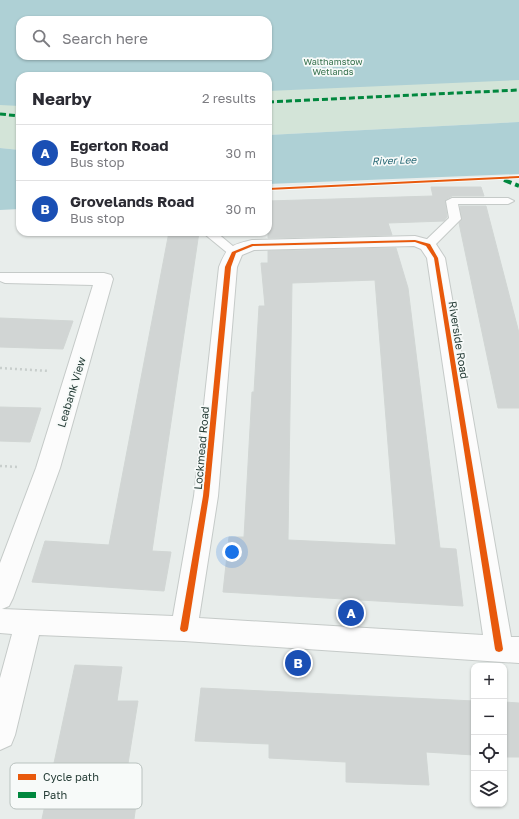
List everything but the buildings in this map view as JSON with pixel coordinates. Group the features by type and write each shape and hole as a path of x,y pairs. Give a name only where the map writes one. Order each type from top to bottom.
{"street":[{"path":"231,259 252,245 415,241 428,245"},
{"name":"Riverside Road","path":"428,245 436,258 509,650"},
{"name":"Lockmead Road","path":"184,629 206,496 231,259"},
{"name":"Leabank View","path":"0,598 48,468 104,279 5,277"},
{"path":"0,621 184,629 509,650"},
{"path":"0,735 28,623"}],"lane":[{"path":"428,245 455,219 452,201 508,201"},
{"path":"211,236 231,259"}],"path":[{"path":"0,368 77,372"}],"green space":[{"name":"Walthamstow Wetlands","path":"0,0 519,0 519,122 272,135 272,72 16,72 16,150 0,148"}],"water":[{"name":"Walthamstow Wetlands","path":"0,0 519,0 519,80 272,91 272,72 16,72 16,106 0,105"},
{"name":"River Lee","path":"519,122 519,174 272,184 272,135"},
{"path":"0,148 16,150 16,209 0,210"}],"marked path":[{"path":"272,102 519,90"},
{"path":"0,114 16,116"},
{"path":"504,180 519,186"}],"cycle path":[{"path":"272,189 519,177"},
{"path":"184,629 206,496 228,267 234,252 252,245 415,241 428,245 436,258 499,649"}],"place":[{"name":"Egerton Road","path":"351,613"},
{"name":"Grovelands Road","path":"298,663"}]}
